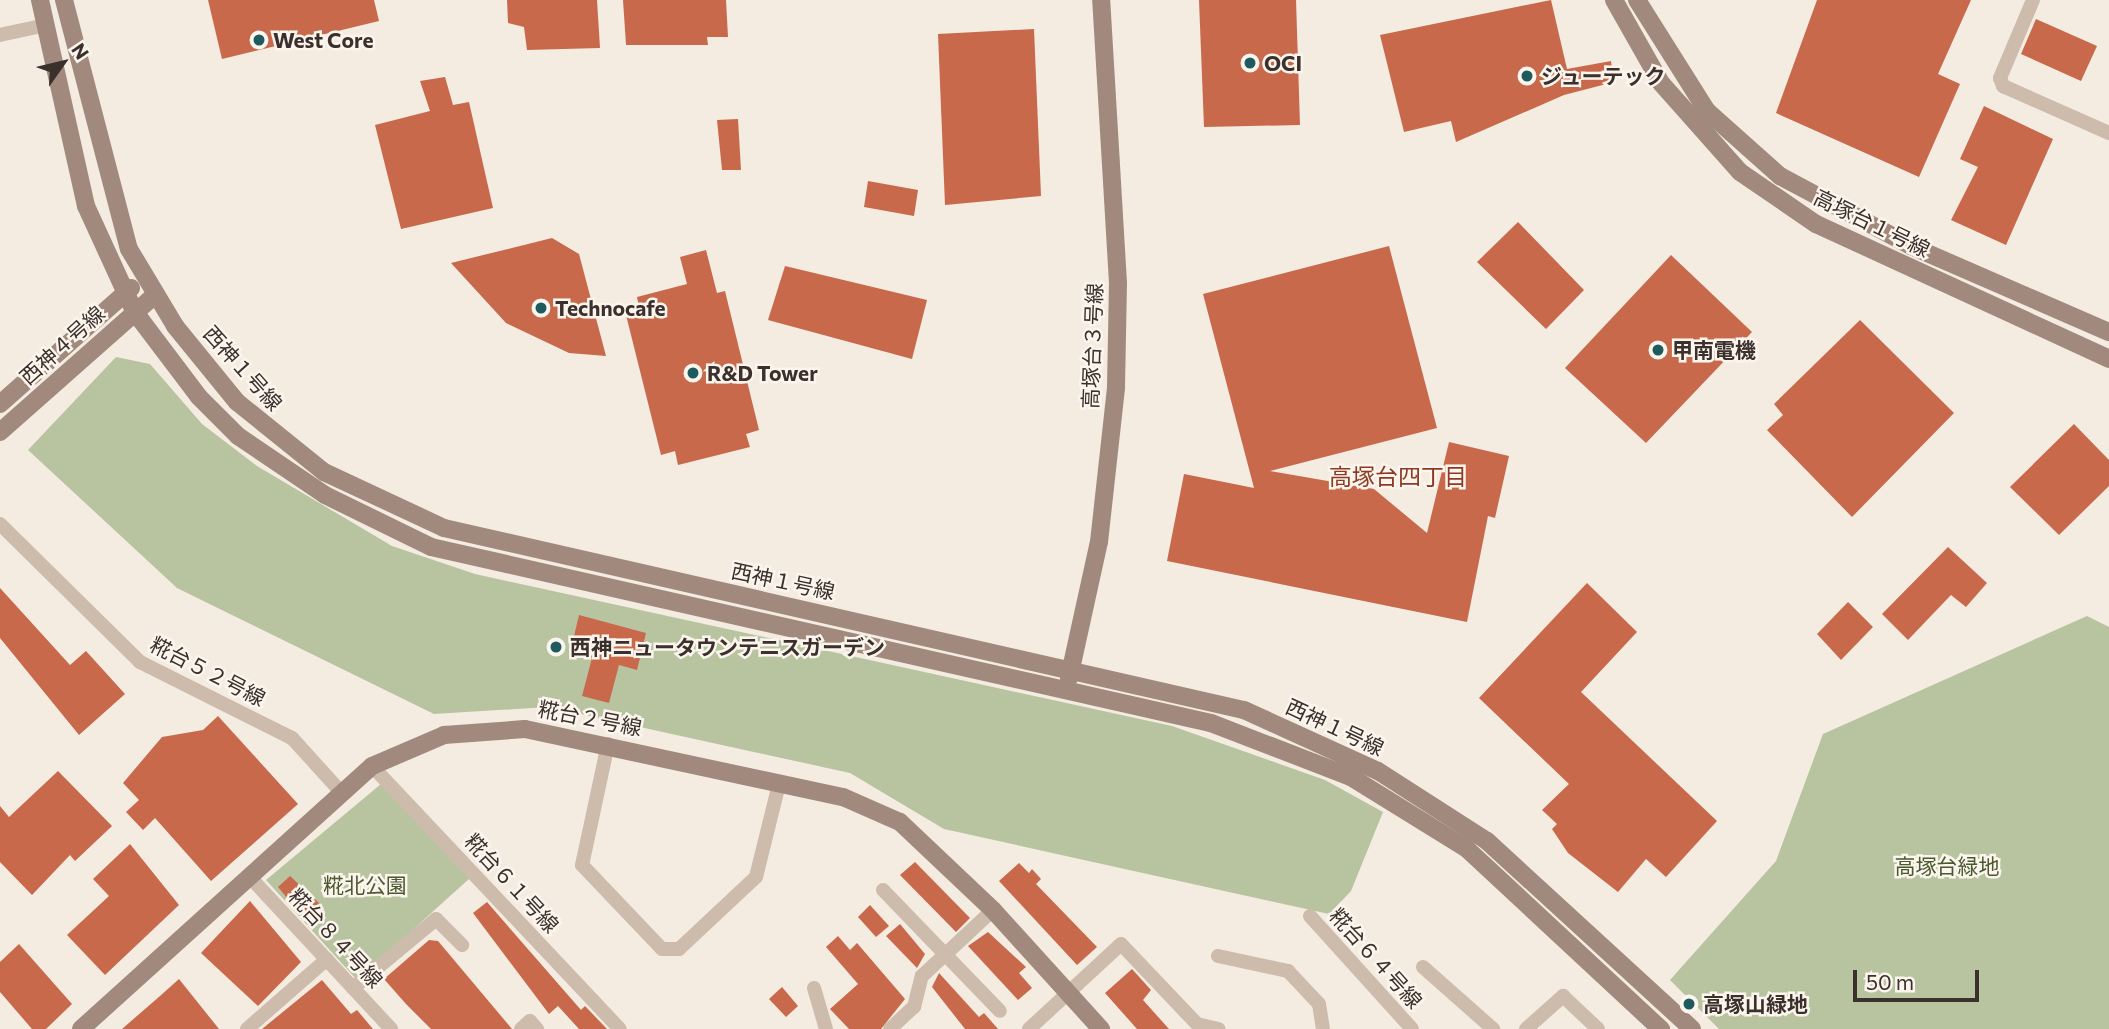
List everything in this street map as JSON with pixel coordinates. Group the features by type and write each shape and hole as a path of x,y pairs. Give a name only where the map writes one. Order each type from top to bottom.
{"street":[{"name":"西神１号線","path":"40,0 86,206 134,311 199,397 238,436 368,520 431,547 1211,723 1350,778 1467,849 1661,1029"},
{"name":"西神１号線","path":"64,0 129,248 156,294 237,402 324,472 371,499 511,544 1072,668 1244,710 1378,771 1487,841 1692,1029"},
{"name":"高塚台３号線","path":"1067,689 1099,542 1116,387 1118,283 1101,0"},
{"name":"高塚台１号線","path":"1614,0 1661,83 1740,172 1816,224 2109,359"},
{"name":"高塚台１号線","path":"1637,0 1707,111 1780,176 1911,246 2109,332"},
{"path":"2033,0 2000,78 2003,86 2109,133"},
{"path":"0,35 46,25"},
{"name":"西神４号線","path":"0,404 124,293 146,277"},
{"name":"西神４号線","path":"0,432 156,294"},
{"name":"糀台５２号線","path":"0,524 140,662 292,738 340,791"},
{"name":"糀台２号線","path":"80,1029 340,791 372,766 444,735 525,729 608,744 843,797 900,822 993,910 1101,1029"},
{"path":"608,744 582,865 662,949 679,949 756,877 779,784"},
{"name":"糀台６１号線","path":"372,766 620,1029"},
{"name":"糀台８４号線","path":"249,876 391,1029"},
{"path":"883,890 947,953 1000,1011"},
{"path":"890,1029 914,1007 922,976 993,910"},
{"name":"糀台６４号線","path":"1310,916 1412,1029"},
{"path":"353,988 436,919 462,945"},
{"path":"1029,1029 1121,944 1197,1024 1218,1029"},
{"path":"1218,957 1288,971 1319,1004 1322,1029"},
{"path":"247,1029 327,958"},
{"path":"1423,967 1493,1029"},
{"path":"814,988 826,1029"},
{"path":"1526,1029 1563,996 1598,1029"},
{"path":"521,1029 530,1021 537,1029"}],"green space":[{"name":"西神ニュータウンテニスガーデン","path":"116,357 150,364 202,424 257,466 392,546 475,574 1172,726 1325,780 1383,812 1351,891 1329,914 944,829 850,773 549,707 434,714 177,588 28,450"},
{"name":"高塚台緑地","path":"2087,616 2109,627 2109,1029 1719,1029 1670,980 1776,861 1823,734"},
{"name":"糀北公園","path":"381,784 470,878 357,980 266,880"}],"building":[{"name":"West Core","path":"208,0 374,0 379,21 222,59"},
{"path":"507,0 597,0 600,48 527,50 524,27 508,23"},
{"path":"623,0 726,0 728,37 707,37 708,45 626,45"},
{"name":"OCI","path":"1199,0 1296,0 1300,125 1204,127"},
{"name":"ジューテック","path":"1551,0 1567,69 1611,61 1614,82 1564,95 1456,142 1451,121 1404,132 1380,35"},
{"path":"1817,0 1971,0 1938,74 1960,84 1919,177 1776,113"},
{"path":"2036,19 2097,46 2081,81 2021,54"},
{"path":"1034,29 1041,196 945,205 938,34"},
{"path":"445,77 453,105 469,102 493,208 401,229 375,125 430,111 420,81"},
{"path":"1984,106 2053,139 2006,245 1951,220 1978,167 1960,159"},
{"path":"738,119 741,170 722,170 717,120"},
{"path":"868,181 918,190 914,216 864,207"},
{"path":"1518,222 1584,290 1546,329 1477,262"},
{"name":"Technocafe","path":"552,238 579,254 606,356 569,353 506,323 451,263"},
{"path":"1389,246 1437,428 1270,471 1374,489 1427,533 1449,442 1509,456 1495,518 1488,516 1467,622 1167,561 1184,474 1254,488 1203,294"},
{"name":"R&D Tower","path":"706,250 717,293 725,291 759,430 746,434 750,447 678,465 675,451 661,455 626,315 640,312 637,297 687,284 680,257"},
{"name":"甲南電機","path":"1671,255 1752,332 1646,443 1565,368"},
{"path":"785,266 927,300 912,359 768,320"},
{"path":"1860,320 1954,413 1852,517 1767,430 1783,415 1774,404"},
{"path":"2074,424 2109,460 2109,486 2059,535 2010,487"},
{"path":"1948,547 1987,583 1966,607 1951,595 1908,640 1882,614"},
{"path":"1587,583 1637,632 1581,692 1717,821 1666,877 1646,859 1618,892 1568,853 1552,829 1557,824 1542,810 1569,784 1479,698"},
{"path":"0,588 70,665 86,651 125,694 79,735 0,638"},
{"path":"1848,602 1873,627 1841,660 1817,634"},
{"path":"579,615 646,633 637,670 619,665 609,703 582,696 592,658 570,653"},
{"path":"218,716 298,804 211,881 155,818 143,830 126,812 139,800 123,783 162,737 203,730"},
{"path":"58,771 112,826 75,861 70,855 32,895 0,862 0,806 9,817"},
{"path":"130,844 179,905 105,975 67,935 109,896 93,879"},
{"path":"915,862 970,918 956,932 900,875"},
{"path":"1019,863 1029,873 1032,869 1041,879 1036,884 1097,947 1077,965 999,881"},
{"path":"290,876 319,903 303,917 278,887"},
{"path":"250,901 301,962 258,1006 201,953"},
{"path":"487,902 581,1010 585,1006 607,1029 579,1029 558,1006 549,1014 473,913"},
{"path":"870,905 889,926 876,937 858,917"},
{"path":"900,924 925,954 917,968 886,936"},
{"path":"988,932 1026,967 1019,973 1032,988 1018,1000 968,946"},
{"path":"838,936 850,950 857,943 905,999 881,1029 849,1029 830,1009 858,984 826,947"},
{"path":"429,940 438,941 512,1029 431,1029 406,1004 384,979"},
{"path":"19,944 72,1004 46,1029 32,1029 0,992 0,962"},
{"path":"1132,969 1151,990 1143,1000 1169,1029 1137,1029 1105,993"},
{"path":"939,973 979,1017 984,1013 998,1029 965,1029 932,987"},
{"path":"179,979 219,1029 122,1029 160,996"},
{"path":"322,980 351,1014 357,1010 373,1029 262,1029"},
{"path":"782,987 798,1006 786,1017 769,999"}],"place":[{"name":"West Core","path":"259,40"},
{"name":"OCI","path":"1250,63"},
{"name":"ジューテック","path":"1527,76"},
{"name":"Technocafe","path":"541,308"},
{"name":"甲南電機","path":"1658,350"},
{"name":"R&D Tower","path":"693,373"},
{"name":"西神ニュータウンテニスガーデン","path":"556,647"},
{"name":"高塚山緑地","path":"1689,1004"}],"district":[{"name":"高塚台四丁目","path":"1398,476"}]}
